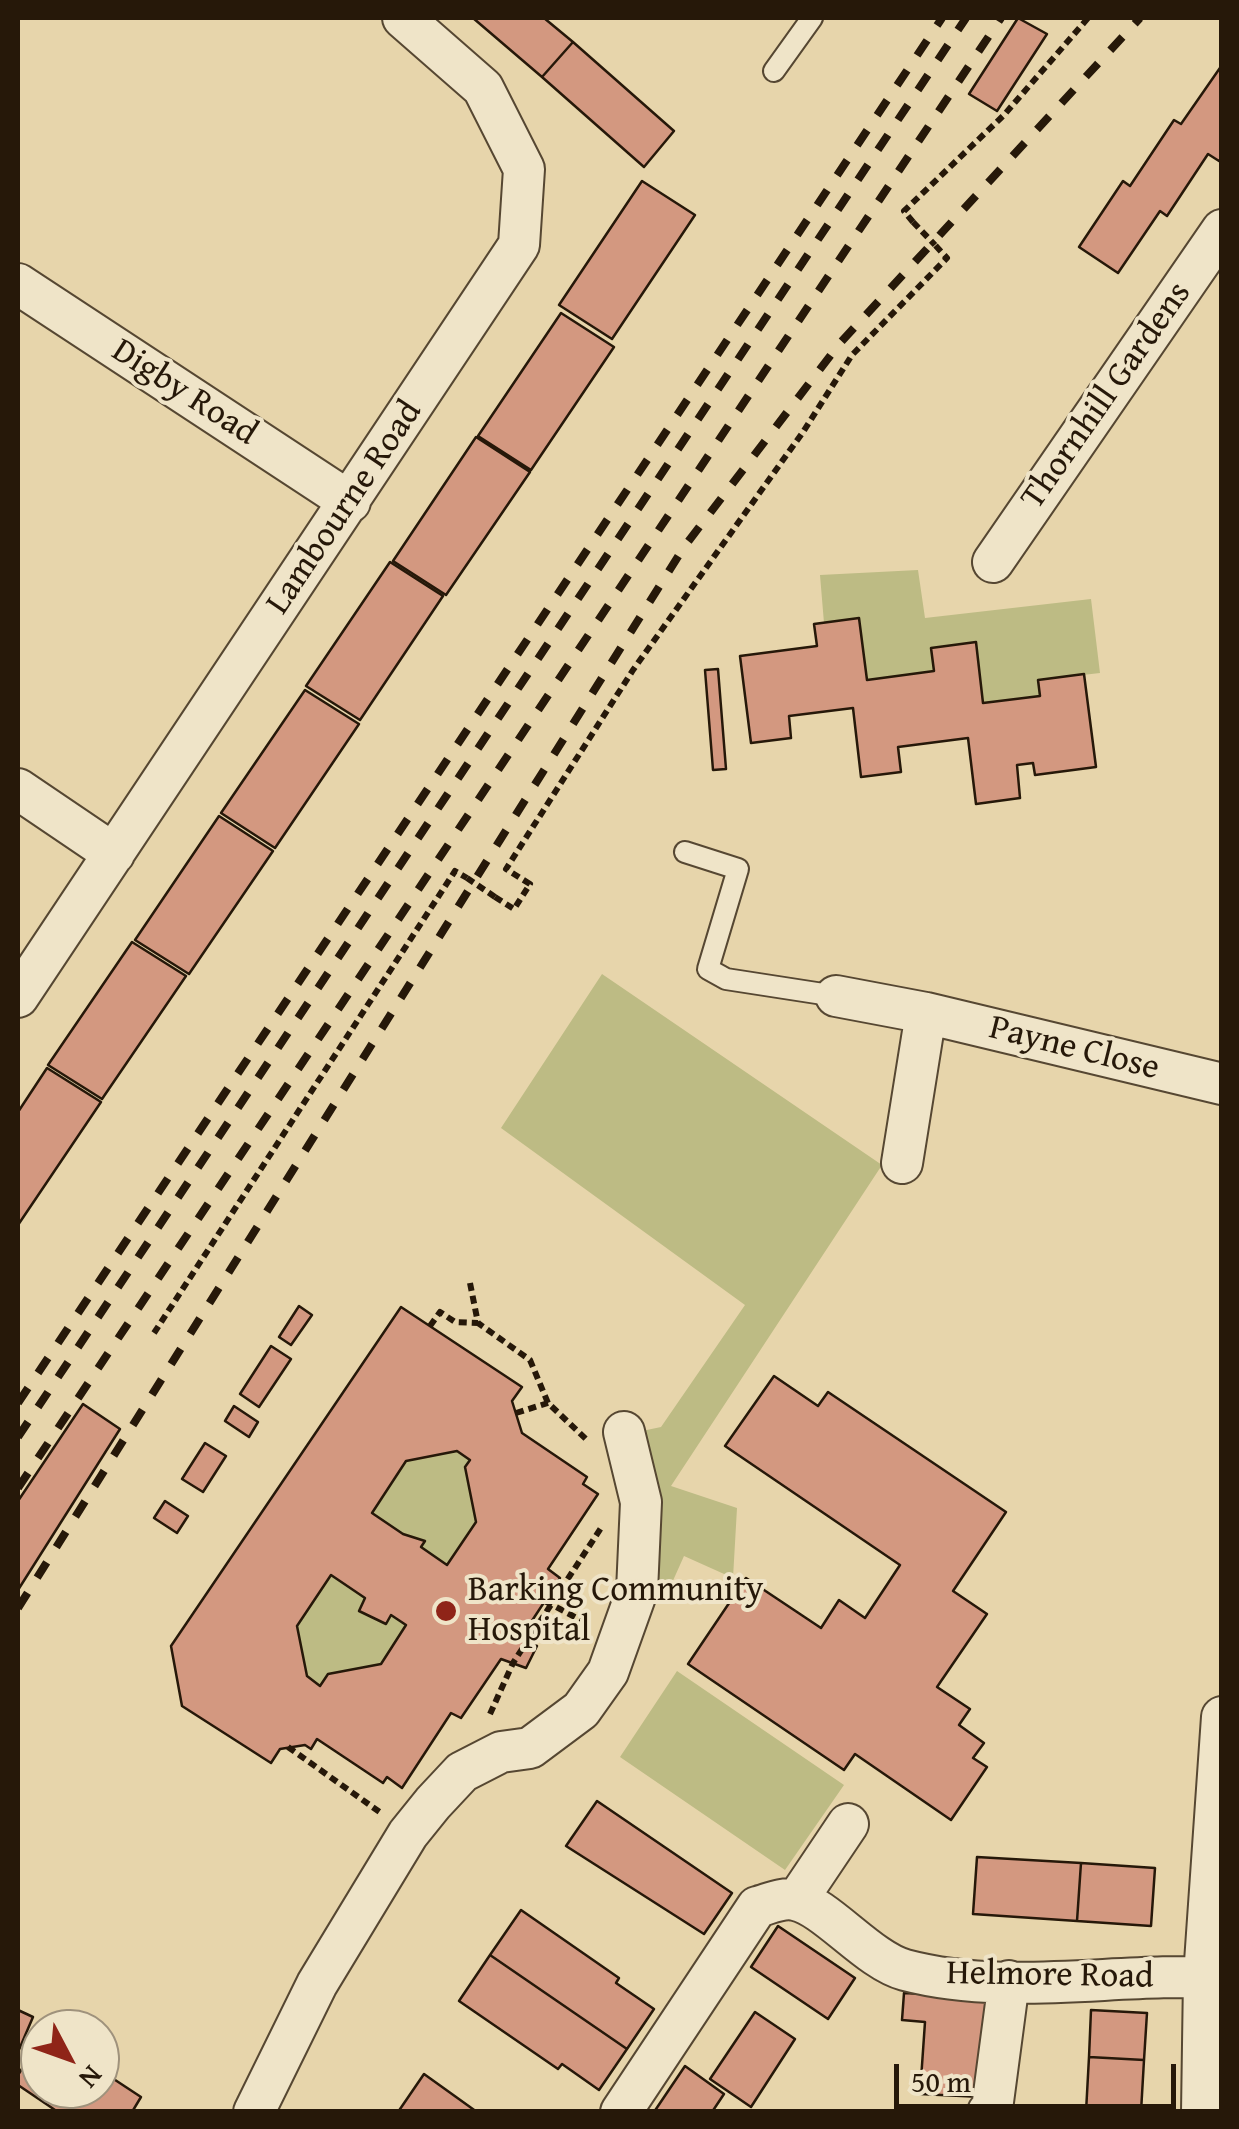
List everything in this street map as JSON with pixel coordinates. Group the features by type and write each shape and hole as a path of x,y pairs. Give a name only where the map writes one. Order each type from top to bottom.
{"street":[{"name":"Lambourne Road","path":"18,997 519,245 524,169 482,88 403,18"},
{"name":"Thornhill Gardens","path":"993,562 1222,230"},
{"name":"Digby Road","path":"18,284 350,502"},
{"path":"18,789 114,854"},
{"name":"Payne Close","path":"836,996 926,1013 1222,1084"},
{"path":"902,1163 926,1013"},
{"path":"254,2112 270,2072 316,1984 408,1834 462,1772 500,1752 530,1748 581,1710 608,1672 638,1591 641,1502 612,1442"},
{"path":"1202,2112 1213,1978 1222,1718"},
{"path":"621,2112 757,1907 797,1900 855,1828"},
{"name":"Helmore Road","path":"797,1900 901,1969 1009,1981 1213,1978"},
{"path":"988,2112 992,2109 1009,1981"}],"lane":[{"path":"774,70 812,18"},
{"path":"685,852 738,869 708,969 726,980 836,996"}],"path":[{"path":"154,1333 454,871 514,910 530,884 506,868 623,686 717,548 803,432 852,355 947,258 904,211 1004,115 1088,18"},
{"path":"470,1284 478,1322"},
{"path":"430,1326 440,1312 455,1322 478,1322 530,1360 548,1403 612,1442"},
{"path":"516,1413 548,1403"},
{"path":"489,1718 513,1663 608,1516"},
{"path":"288,1746 408,1834"}],"shaded area":[{"path":"918,570 925,618 1091,599 1100,673 1039,680 1040,696 983,703 975,642 931,648 934,671 867,680 859,619 824,623 820,575"},
{"path":"602,974 882,1165 671,1486 737,1508 733,1578 684,1556 667,1594 658,1581 658,1484 642,1431 661,1427 745,1305 501,1128"},
{"path":"457,1451 470,1460 465,1467 476,1522 447,1565 421,1547 424,1541 403,1534 372,1513 406,1461"},
{"path":"331,1575 365,1598 359,1611 386,1624 391,1615 406,1625 381,1664 328,1674 320,1686 307,1676 297,1626"},
{"path":"677,1671 844,1785 785,1870 620,1757"}],"building":[{"path":"473,18 544,18 573,42 542,77"},
{"path":"1018,18 1047,34 997,111 969,94"},
{"path":"573,42 674,131 644,167 542,77"},
{"path":"1222,65 1222,157 1219,161 1208,154 1167,216 1160,211 1118,273 1079,247 1123,181 1130,186 1174,120 1181,124"},
{"path":"642,181 695,215 612,339 559,305"},
{"path":"561,313 614,347 531,470 478,436"},
{"path":"476,437 530,472 446,595 393,561"},
{"path":"390,562 443,596 360,720 306,686"},
{"path":"859,618 867,680 934,671 931,648 976,642 983,703 1040,696 1038,680 1084,674 1096,767 1035,775 1033,763 1017,765 1020,798 976,804 968,738 898,747 901,772 861,777 853,708 789,716 791,738 751,743 740,656 817,646 814,624"},
{"path":"718,669 726,769 713,770 705,670"},
{"path":"305,690 359,724 275,848 221,813"},
{"path":"219,816 273,851 189,974 135,940"},
{"path":"132,942 186,976 102,1099 48,1065"},
{"path":"47,1068 101,1102 18,1225 18,1112"},
{"path":"299,1306 312,1315 291,1345 279,1337"},
{"path":"401,1307 522,1387 512,1401 522,1433 587,1477 583,1484 598,1494 548,1569 560,1578 520,1639 537,1646 526,1668 501,1659 461,1718 451,1713 402,1788 387,1777 383,1783 317,1739 311,1749 305,1745 280,1749 271,1763 182,1706 171,1646","holes":["457,1451 470,1460 465,1467 476,1522 447,1565 421,1547 425,1541 403,1534 372,1513 406,1461","331,1575 365,1598 359,1611 386,1624 391,1615 406,1625 381,1664 328,1674 320,1686 307,1676 297,1626"]},
{"path":"271,1346 291,1359 259,1407 240,1394"},
{"path":"774,1376 818,1406 828,1392 1006,1512 953,1591 987,1614 937,1687 970,1709 959,1725 984,1743 973,1758 987,1767 951,1820 855,1754 844,1770 688,1664 746,1578 821,1628 839,1600 865,1618 900,1565 725,1446"},
{"path":"83,1404 120,1429 18,1590 18,1501"},
{"path":"234,1406 258,1422 249,1437 225,1421"},
{"path":"205,1443 226,1456 203,1492 182,1479"},
{"path":"165,1501 188,1516 177,1533 154,1518"},
{"path":"597,1801 732,1893 704,1934 566,1846"},
{"path":"977,1857 1081,1863 1077,1921 973,1914"},
{"path":"1081,1863 1155,1868 1151,1926 1077,1921"},
{"path":"521,1910 619,1978 616,1983 654,2009 627,2049 490,1955"},
{"path":"778,1926 855,1978 828,2019 751,1967"},
{"path":"490,1955 627,2049 599,2090 562,2064 558,2069 459,2001"},
{"path":"904,1993 987,1997 982,2097 920,2094 925,2022 902,2020"},
{"path":"18,2010 20,2047 18,2052"},
{"path":"1091,2010 1147,2013 1144,2060 1089,2057"},
{"path":"755,2012 795,2039 751,2107 710,2079"},
{"path":"1089,2057 1144,2060 1141,2112 1086,2112"},
{"path":"685,2066 724,2094 712,2112 654,2112"},
{"path":"424,2074 477,2112 398,2112"},
{"path":"120,2083 141,2097 132,2112 54,2109 120,2109"}],"railway":[{"path":"18,1403 942,18"},
{"path":"18,1437 966,18"},
{"path":"18,1488 1001,18"},
{"path":"18,1608 684,547 840,343 1140,18"}],"place":[{"name":"Barking Community Hospital","path":"446,1611"}]}
